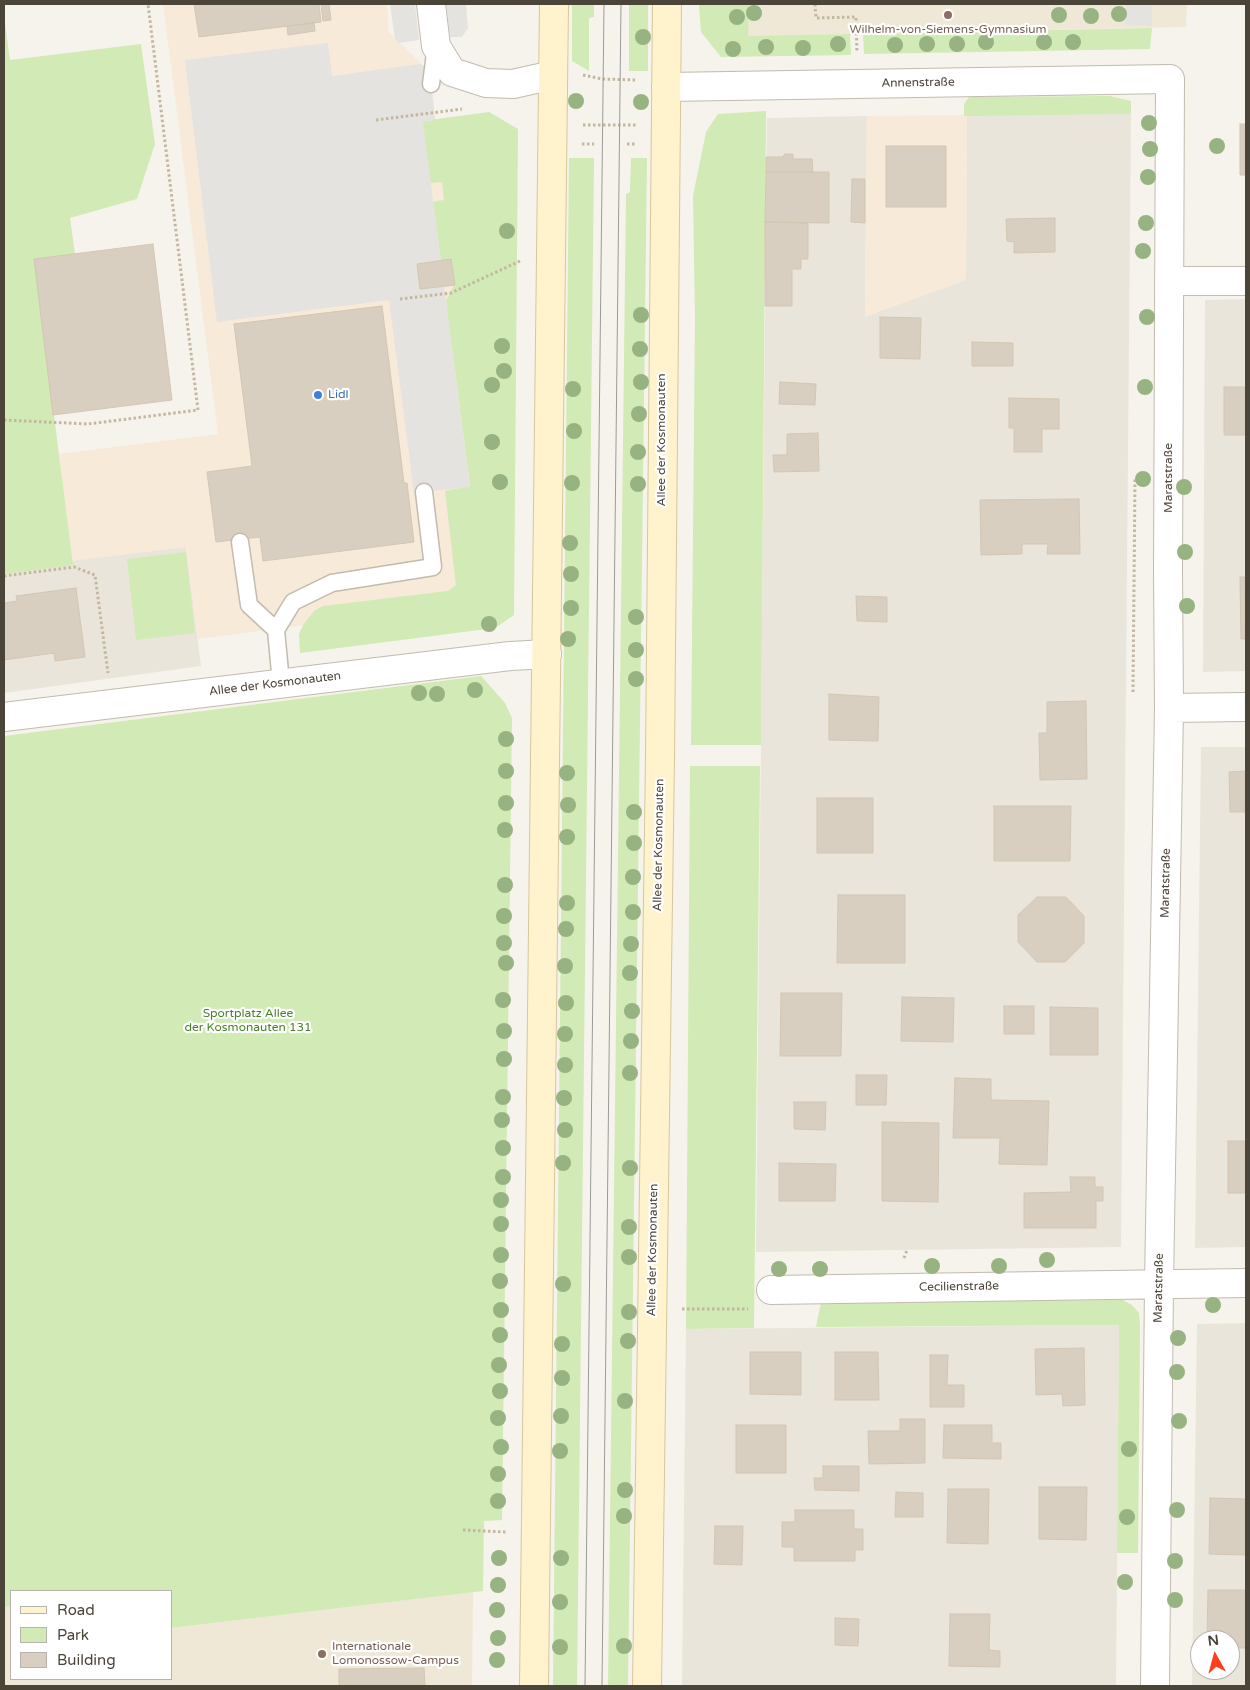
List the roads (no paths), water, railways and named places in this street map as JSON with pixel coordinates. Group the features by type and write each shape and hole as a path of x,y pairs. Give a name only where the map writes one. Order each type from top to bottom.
{"main road":[{"path":"534,1686 554,4"},
{"name":"Allee der Kosmonauten","path":"647,1686 660,747 667,4"}],"street":[{"path":"430,4 436,46 452,72 486,83 519,83 553,75"},
{"name":"Annenstraße","path":"666,87 1170,79"},
{"name":"Maratstraße","path":"1155,1686 1159,1284 1169,708 1170,79"},
{"path":"1169,281 1246,281"},
{"name":"Allee der Kosmonauten","path":"4,717 510,656 547,654"},
{"path":"1169,708 1246,708"},
{"name":"Cecilienstraße","path":"772,1290 1246,1283"}],"lane":[{"path":"431,84 436,46"},
{"path":"281,683 276,630 293,602 332,583 433,567 424,492"},
{"path":"240,542 250,605 276,630"}],"tram line":[{"path":"585,1686 604,4"},
{"path":"602,1686 621,4"}],"place":[{"name":"Wilhelm-von-Siemens-Gymnasium","path":"948,15"},
{"name":"Lidl","path":"318,395"},
{"name":"Internationale Lomonossow-Campus","path":"322,1654"}],"park label":[{"name":"Sportplatz Allee der Kosmonauten 131","path":"248,1021"}]}
